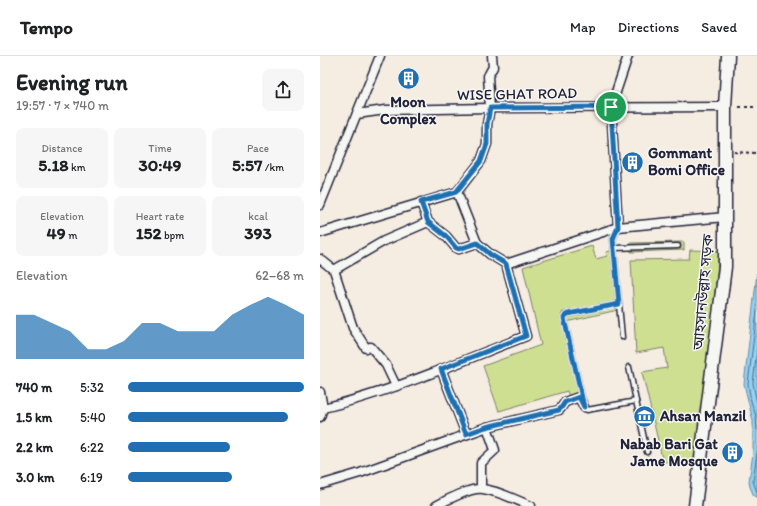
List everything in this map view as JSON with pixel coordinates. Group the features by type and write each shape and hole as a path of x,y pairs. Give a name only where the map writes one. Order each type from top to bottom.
{"street":[{"path":"320,205 331,174 380,56"},
{"path":"320,233 456,192 481,161 487,144 487,124 490,108 488,76 493,67 492,56"},
{"path":"618,227 611,107 628,56"},
{"name":"আহসানউল্লাহ সড়ক","path":"695,506 725,267 725,107 728,56"},
{"name":"WISE GHAT ROAD","path":"357,114 385,110 490,108 725,107"},
{"path":"320,392 321,412 396,386 526,336 506,264 491,255 477,243 456,192"},
{"path":"421,202 428,222 446,236 458,249 477,243"},
{"path":"506,264 618,227 725,217"},
{"path":"334,270 384,241 428,222"},
{"path":"320,259 334,270 353,328 366,348 371,347 386,365 396,386"},
{"path":"441,369 466,434"},
{"path":"320,486 486,427 559,410 565,402 579,397 584,407"},
{"path":"481,488 481,463 495,450 486,427"},
{"path":"436,506 467,492 481,488 496,492 531,506"}],"lane":[{"path":"618,227 613,239 622,337"},
{"path":"614,248 678,246"},
{"path":"619,304 568,314 564,318 584,407 587,410 636,401"},
{"path":"629,367 647,452"}],"path":[{"path":"739,107 757,107"},
{"path":"734,152 757,153"}],"green space":[{"path":"684,242 684,250 631,252 630,243"},
{"path":"592,246 596,259 607,256 606,252 615,250 622,309 566,322 583,395 570,399 567,391 499,411 483,366 541,345 523,267"},
{"path":"690,250 719,251 699,460 663,462 642,372 667,368 664,348 636,353 631,260 689,259"}],"water":[{"path":"757,273 757,497 754,496 749,481 753,453 753,421 744,384"}],"place":[{"name":"Moon Complex","path":"408,79"},
{"name":"Gommant Bomi Office","path":"633,162"},
{"name":"Ahsan Manzil","path":"644,416"},
{"name":"Nabab Bari Gat Jame Mosque","path":"733,453"}],"route":[{"path":"611,107 618,227 613,239 619,304 568,314 564,318 584,407 579,397 565,402 559,410 486,427 466,434 441,369 526,336 506,264 491,255 477,243 459,249 456,248 446,236 428,222 421,202 456,192 481,161 487,144 487,124 490,108 611,107"}]}
